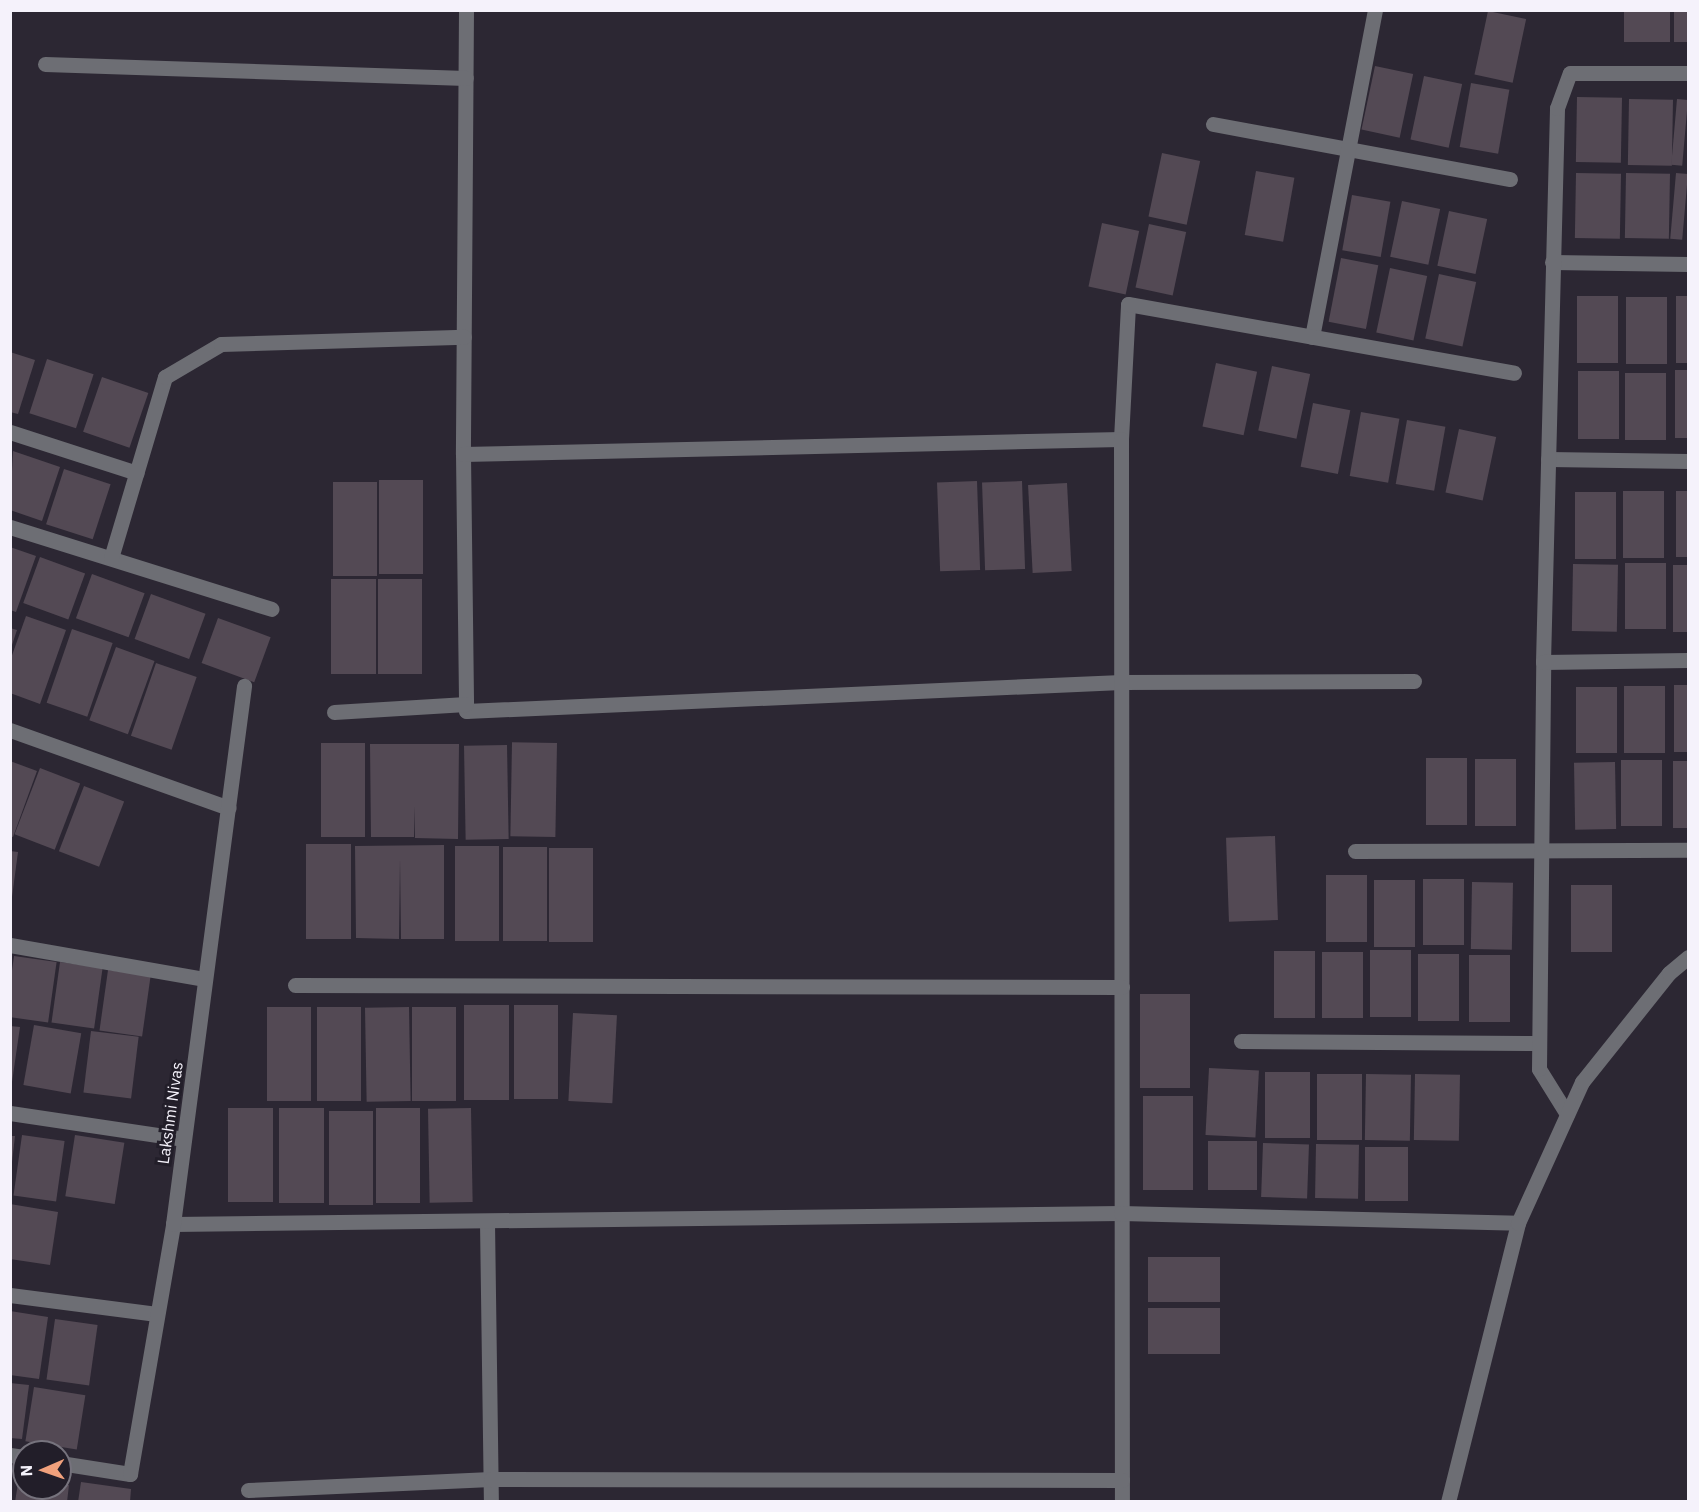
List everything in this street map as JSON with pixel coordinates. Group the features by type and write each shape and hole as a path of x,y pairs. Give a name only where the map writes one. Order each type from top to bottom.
{"street":[{"path":"466,10 463,454 466,711 1121,682 1414,681"},
{"path":"1312,337 1375,10"},
{"path":"45,64 466,78"},
{"path":"1568,1114 1539,1069 1543,662 1555,126 1570,73 1689,73"},
{"path":"1213,124 1510,179"},
{"path":"1552,262 1689,264"},
{"path":"1122,1502 1121,439 1128,304 1514,373"},
{"path":"111,558 165,377 221,344 464,337"},
{"path":"10,432 137,473"},
{"path":"463,454 1121,439"},
{"path":"1548,459 1689,461"},
{"path":"10,527 271,609"},
{"path":"1543,662 1689,660"},
{"name":"Lakshmi Nivas","path":"72,1465 130,1474 173,1224 244,686"},
{"path":"334,712 466,704"},
{"path":"10,730 229,808"},
{"path":"1355,850 1689,850"},
{"path":"10,945 206,979"},
{"path":"1448,1502 1518,1222 1582,1082 1669,973 1689,957"},
{"path":"295,985 1122,987"},
{"path":"1241,1041 1539,1043"},
{"path":"10,1113 184,1139"},
{"path":"173,1224 487,1222 1121,1212 1518,1222"},
{"path":"487,1222 491,1502"},
{"path":"10,1295 157,1314"},
{"path":"248,1491 491,1479 1122,1480"}],"building":[{"path":"1624,10 1670,10 1670,42 1624,42"},
{"path":"1674,10 1688,10 1688,42 1674,42"},
{"path":"1488,11 1526,19 1513,83 1474,75"},
{"path":"1375,66 1413,74 1400,138 1361,130"},
{"path":"1424,76 1462,84 1449,148 1410,140"},
{"path":"1471,83 1509,90 1498,154 1460,147"},
{"path":"1577,97 1622,98 1621,163 1576,162"},
{"path":"1629,99 1673,100 1672,166 1628,165"},
{"path":"1677,99 1688,100 1682,166 1671,165"},
{"path":"1162,153 1200,161 1187,225 1148,217"},
{"path":"1256,171 1294,178 1283,242 1245,235"},
{"path":"1576,173 1621,174 1620,239 1575,238"},
{"path":"1626,173 1670,174 1669,239 1625,238"},
{"path":"1676,173 1688,174 1682,240 1670,239"},
{"path":"1352,195 1390,202 1381,257 1342,250"},
{"path":"1402,201 1440,209 1428,265 1390,257"},
{"path":"1449,211 1487,219 1476,274 1437,266"},
{"path":"1102,223 1139,231 1126,294 1088,287"},
{"path":"1149,224 1186,232 1173,295 1135,288"},
{"path":"1341,258 1378,265 1366,329 1329,322"},
{"path":"1390,268 1427,276 1413,340 1376,333"},
{"path":"1439,274 1476,282 1462,346 1425,339"},
{"path":"1577,296 1618,296 1618,363 1577,363"},
{"path":"1676,296 1688,296 1688,363 1676,363"},
{"path":"1626,297 1667,297 1667,364 1626,364"},
{"path":"10,352 35,360 18,414 10,412"},
{"path":"47,359 94,374 76,428 29,413"},
{"path":"1216,363 1257,372 1244,435 1202,427"},
{"path":"1272,366 1310,374 1296,439 1258,431"},
{"path":"1675,370 1688,370 1688,438 1675,438"},
{"path":"1578,371 1619,371 1619,439 1578,439"},
{"path":"1625,373 1666,373 1666,440 1625,440"},
{"path":"102,377 148,393 129,448 83,432"},
{"path":"1313,403 1350,410 1338,474 1301,467"},
{"path":"1361,412 1399,419 1388,483 1350,476"},
{"path":"1407,420 1445,427 1434,491 1396,484"},
{"path":"1459,429 1496,437 1483,500 1445,493"},
{"path":"13,451 60,467 42,521 10,510"},
{"path":"64,469 111,484 93,539 46,524"},
{"path":"379,480 423,480 423,574 379,574"},
{"path":"977,481 980,570 940,571 937,482"},
{"path":"1022,481 1025,569 985,570 982,482"},
{"path":"333,482 377,482 377,576 333,576"},
{"path":"1067,483 1072,571 1033,573 1028,485"},
{"path":"1623,491 1664,491 1664,558 1623,558"},
{"path":"1676,491 1688,491 1688,557 1676,557"},
{"path":"1575,492 1616,492 1616,559 1575,559"},
{"path":"10,547 36,556 16,612 10,610"},
{"path":"40,557 85,573 68,619 23,603"},
{"path":"1625,563 1666,563 1666,629 1625,629"},
{"path":"1573,564 1618,565 1617,632 1572,631"},
{"path":"1673,565 1688,565 1688,632 1673,632"},
{"path":"92,574 145,593 129,637 76,618"},
{"path":"331,579 376,579 376,674 331,674"},
{"path":"378,579 422,579 422,674 378,674"},
{"path":"151,594 206,614 189,659 135,639"},
{"path":"26,616 66,630 40,704 10,693 10,661"},
{"path":"218,618 271,637 254,682 202,663"},
{"path":"10,628 17,630 11,648 10,648"},
{"path":"72,629 113,643 87,717 47,703"},
{"path":"116,647 155,661 128,734 89,720"},
{"path":"156,663 197,677 172,750 131,736"},
{"path":"1674,685 1688,685 1688,752 1674,752"},
{"path":"1624,686 1665,686 1665,753 1624,753"},
{"path":"1576,687 1617,687 1617,753 1576,753"},
{"path":"512,742 557,743 555,837 510,836"},
{"path":"321,743 365,743 365,837 321,837"},
{"path":"370,744 459,744 458,839 415,838 415,806 414,837 371,837"},
{"path":"507,745 509,839 466,840 464,746"},
{"path":"1426,758 1467,758 1467,825 1426,825"},
{"path":"1475,759 1516,759 1516,826 1475,826"},
{"path":"1621,760 1662,760 1662,826 1621,826"},
{"path":"10,761 37,771 13,837 10,836"},
{"path":"1673,761 1688,761 1688,828 1673,828"},
{"path":"1615,762 1616,829 1575,830 1574,763"},
{"path":"40,768 80,783 55,850 15,834"},
{"path":"84,786 124,801 99,867 59,851"},
{"path":"1275,836 1278,920 1229,922 1226,838"},
{"path":"306,844 351,844 351,939 306,939"},
{"path":"444,845 444,939 401,939 400,859 399,939 356,938 355,846"},
{"path":"455,846 499,846 499,941 455,941"},
{"path":"503,847 547,847 547,941 503,941"},
{"path":"549,848 593,848 593,942 549,942"},
{"path":"10,851 18,852 12,897 10,897"},
{"path":"1326,875 1367,875 1367,942 1326,942"},
{"path":"1423,879 1464,879 1464,945 1423,945"},
{"path":"1374,880 1415,880 1415,947 1374,947"},
{"path":"1472,882 1513,883 1512,950 1471,949"},
{"path":"1571,885 1612,885 1612,952 1571,952"},
{"path":"1370,950 1411,950 1411,1017 1370,1017"},
{"path":"1274,951 1315,951 1315,1018 1274,1018"},
{"path":"1322,952 1363,952 1363,1018 1322,1018"},
{"path":"1418,954 1459,954 1459,1021 1418,1021"},
{"path":"1469,955 1510,955 1510,1022 1469,1022"},
{"path":"14,956 57,962 48,1022 10,1017 10,984"},
{"path":"60,962 103,968 94,1028 52,1022"},
{"path":"108,970 151,976 142,1036 100,1030"},
{"path":"1140,994 1190,994 1190,1088 1140,1088"},
{"path":"464,1005 509,1005 509,1100 464,1100"},
{"path":"514,1005 558,1005 558,1099 514,1099"},
{"path":"267,1007 311,1007 311,1101 267,1101"},
{"path":"317,1007 361,1007 361,1101 317,1101"},
{"path":"409,1007 411,1101 367,1102 365,1008"},
{"path":"412,1007 456,1007 456,1101 412,1101"},
{"path":"573,1013 617,1015 612,1103 568,1101"},
{"path":"34,1025 81,1033 71,1093 23,1085"},
{"path":"10,1026 20,1027 12,1082 10,1082"},
{"path":"91,1031 139,1037 131,1098 83,1093"},
{"path":"1209,1068 1259,1071 1255,1138 1205,1135"},
{"path":"1265,1072 1310,1072 1310,1138 1265,1138"},
{"path":"1317,1074 1362,1074 1362,1140 1317,1140"},
{"path":"1366,1074 1411,1075 1410,1141 1365,1140"},
{"path":"1415,1074 1460,1075 1459,1141 1414,1140"},
{"path":"1143,1096 1193,1096 1193,1190 1143,1190"},
{"path":"228,1108 273,1108 273,1202 228,1202"},
{"path":"279,1108 324,1108 324,1203 279,1203"},
{"path":"376,1108 420,1108 420,1203 376,1203"},
{"path":"471,1108 473,1202 430,1203 428,1109"},
{"path":"329,1111 373,1111 373,1205 329,1205"},
{"path":"22,1135 65,1141 56,1201 14,1195"},
{"path":"75,1135 124,1143 115,1204 65,1196"},
{"path":"10,1136 15,1136 12,1162 10,1162"},
{"path":"1208,1141 1257,1141 1257,1190 1208,1190"},
{"path":"1263,1143 1309,1145 1307,1199 1261,1197"},
{"path":"1316,1144 1359,1145 1358,1199 1315,1198"},
{"path":"1365,1147 1408,1147 1408,1201 1365,1201"},
{"path":"10,1204 58,1212 50,1265 10,1259"},
{"path":"1148,1257 1220,1257 1220,1302 1148,1302"},
{"path":"1148,1308 1220,1308 1220,1354 1148,1354"},
{"path":"10,1311 48,1317 39,1379 10,1375"},
{"path":"55,1319 98,1325 89,1385 47,1379"},
{"path":"10,1383 29,1385 22,1439 10,1438"},
{"path":"34,1387 85,1395 77,1449 72,1449 72,1440 26,1440"},
{"path":"81,1482 131,1489 130,1502 78,1502"},
{"path":"15,1500 67,1500 67,1502 15,1502"}]}
